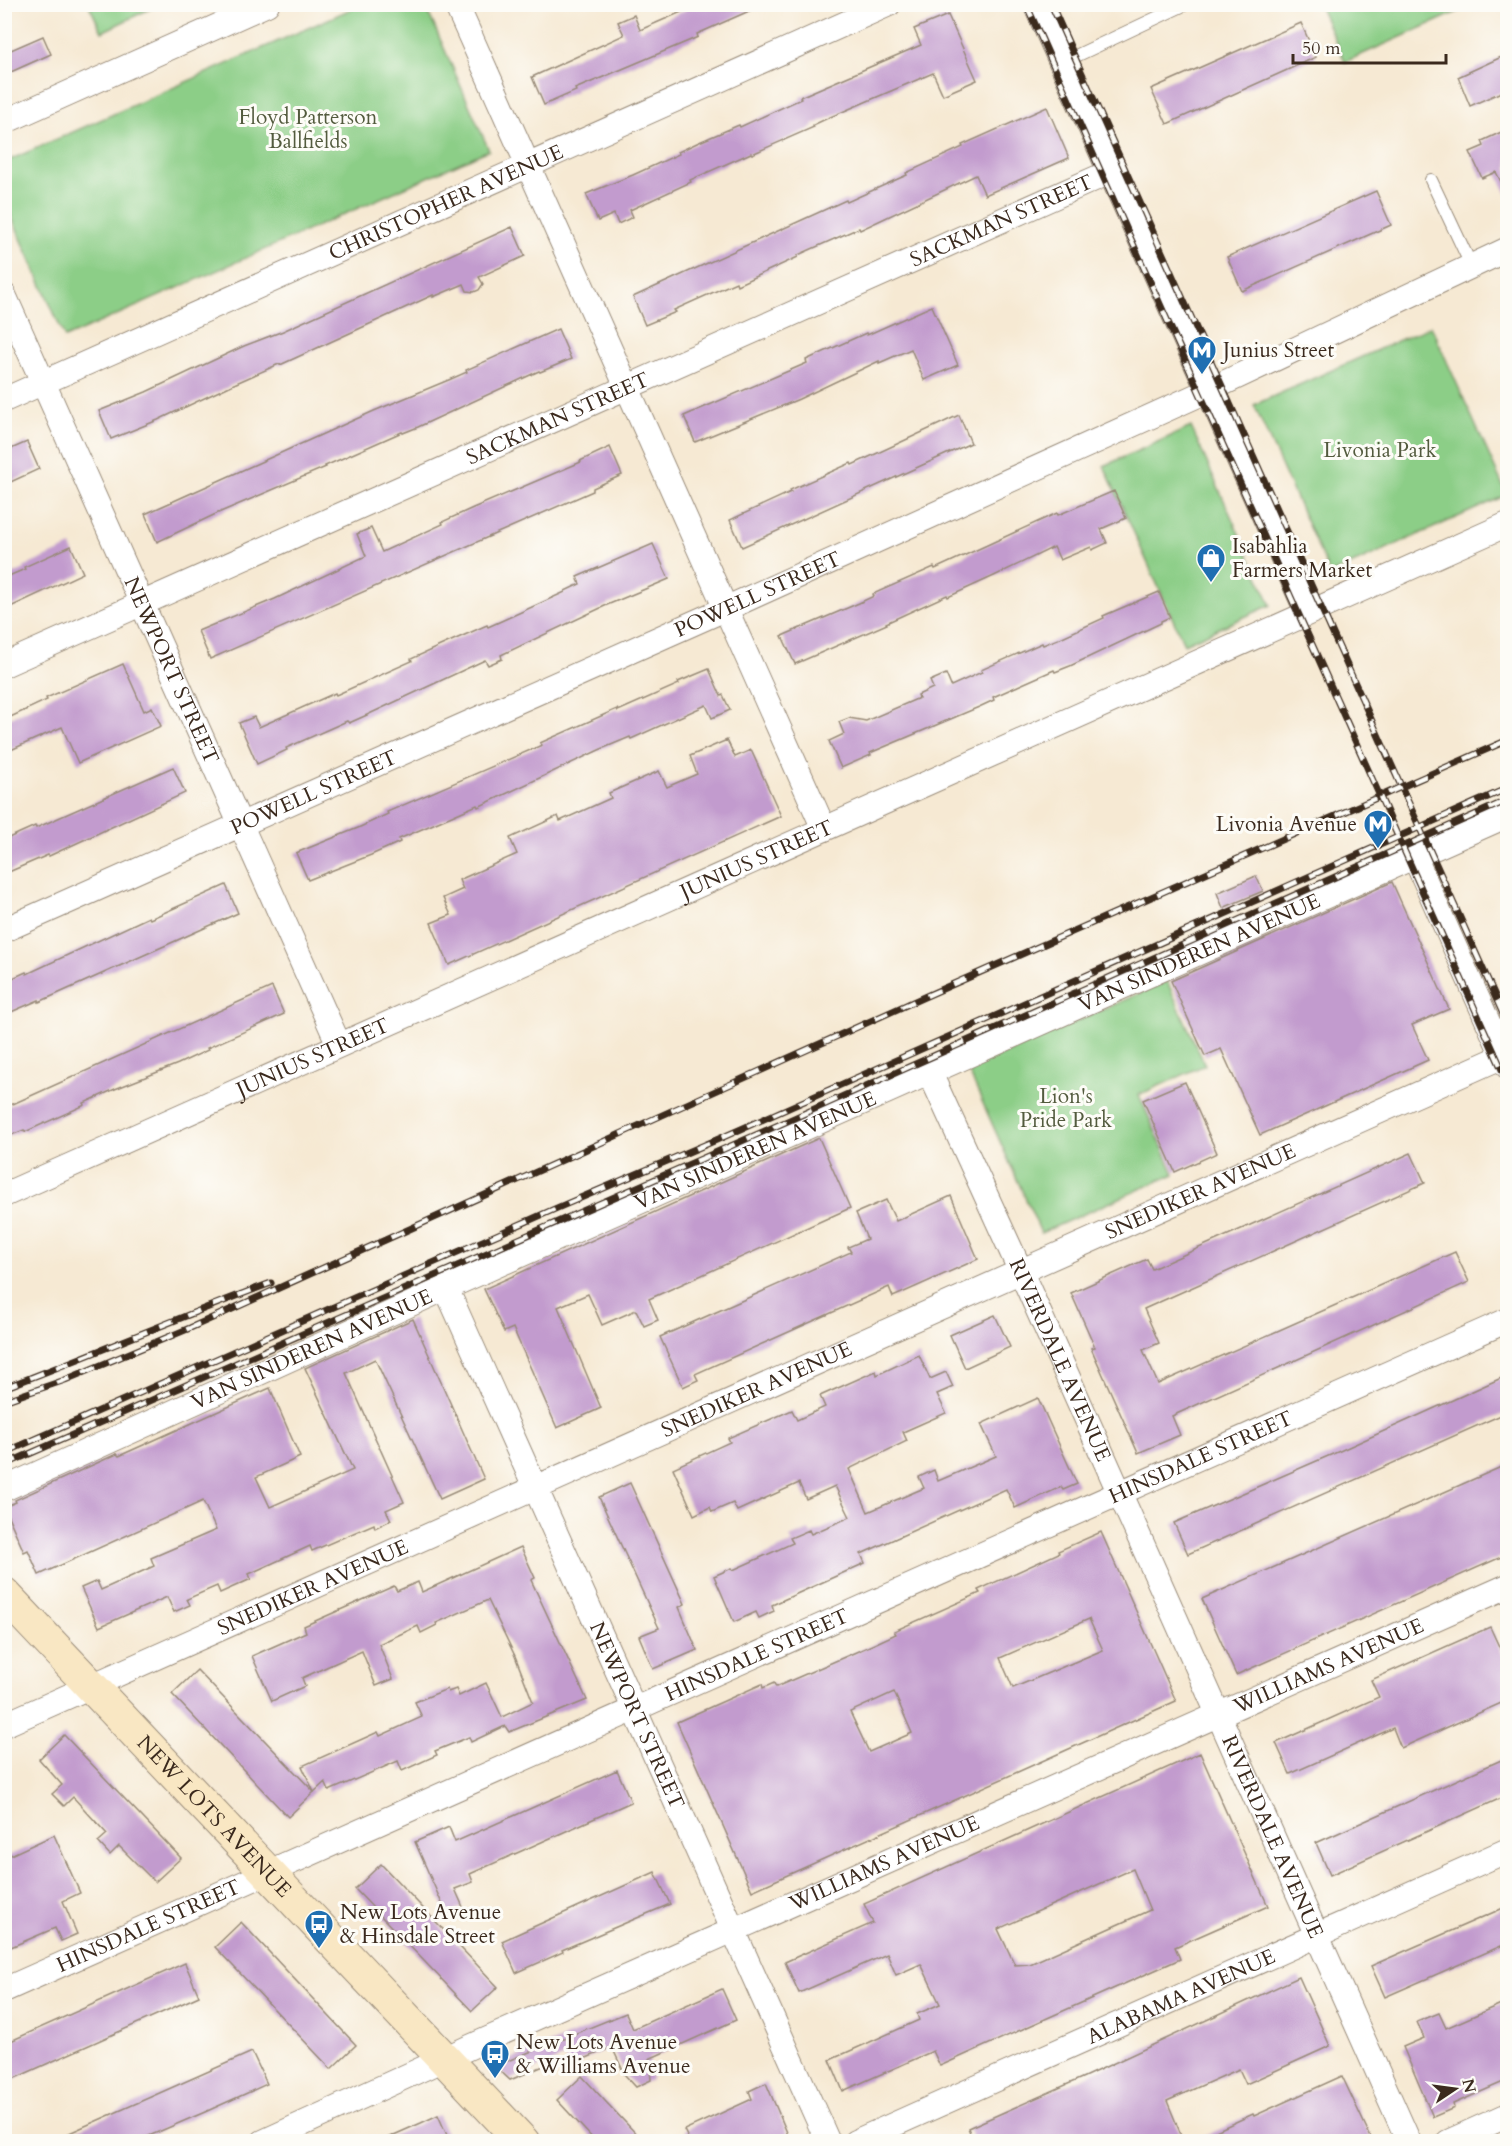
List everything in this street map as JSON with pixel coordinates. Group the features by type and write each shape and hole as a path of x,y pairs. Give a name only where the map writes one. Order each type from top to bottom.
{"street":[{"path":"4,122 267,4"},
{"path":"456,4 824,829"},
{"name":"CHRISTOPHER AVENUE","path":"4,400 889,4"},
{"path":"1035,4 1308,612"},
{"name":"SACKMAN STREET","path":"4,665 1110,172"},
{"name":"POWELL STREET","path":"4,930 725,609 1207,391 1508,249"},
{"name":"NEWPORT STREET","path":"4,295 339,1045"},
{"name":"JUNIUS STREET","path":"4,1195 1508,524"},
{"name":"VAN SINDEREN AVENUE","path":"4,1490 446,1288 1508,815"},
{"path":"1414,858 1506,1059"},
{"name":"SNEDIKER AVENUE","path":"4,1725 1506,1059"},
{"name":"RIVERDALE AVENUE","path":"930,1073 1022,1272 1409,2142"},
{"name":"NEWPORT STREET","path":"446,1288 828,2142"},
{"name":"HINSDALE STREET","path":"4,1990 1508,1320"},
{"name":"WILLIAMS AVENUE","path":"263,2142 1508,1586"},
{"name":"NEW LOTS AVENUE","path":"4,1594 523,2142"},
{"name":"ALABAMA AVENUE","path":"855,2142 1508,1851"},
{"path":"1448,2142 1508,2115"}],"lane":[{"path":"1061,63 1186,4"},
{"path":"1431,180 1471,266"}],"green space":[{"path":"89,4 160,4 102,32 89,5"},
{"name":"Floyd Patterson Ballfields","path":"360,5 425,5 489,150 65,338 5,202 5,162"},
{"path":"1319,5 1473,5 1345,62"},
{"name":"Livonia Park","path":"1431,326 1507,495 1330,574 1254,405"},
{"path":"1191,427 1271,605 1184,644 1104,466"},
{"name":"Lion's Pride Park","path":"1167,981 1205,1065 1139,1095 1174,1174 1041,1233 968,1070"}],"building":[{"path":"684,4 765,4 697,34 698,37 575,89 576,91 544,105 532,77 624,35 618,22 634,15 640,30 686,10"},
{"path":"948,15 977,80 943,95 933,73 690,180 691,182 630,210 633,217 618,224 614,214 598,221 586,194 921,45 914,29"},
{"path":"1301,23 1316,57 1167,124 1151,89"},
{"path":"43,36 51,54 4,75 4,53"},
{"path":"1508,54 1508,89 1470,106 1458,77"},
{"path":"1047,107 1069,158 985,195 976,175 860,230 859,228 798,255 737,285 736,282 645,325 633,297 846,200 847,202 907,175 906,173 963,147 962,145"},
{"path":"1508,129 1508,196 1496,172 1482,178 1470,152 1484,146 1482,141"},
{"path":"1376,191 1391,225 1242,291 1227,257"},
{"path":"512,227 525,256 479,277 483,284 479,290 467,291 464,284 433,297 433,295 158,420 111,439 99,411 283,331"},
{"path":"932,306 958,365 924,380 911,349 695,442 684,416 807,363 806,360 866,333 867,335"},
{"path":"558,329 571,359 539,371 157,542 145,514 374,411 467,372 466,370"},
{"path":"959,415 971,443 742,547 730,520 791,492 790,490 851,463 852,465"},
{"path":"27,442 39,469 4,485 4,452"},
{"path":"610,447 622,475 593,488 593,491 210,659 198,631 275,599 366,556 357,534 371,528 382,552 443,524 442,522 581,462"},
{"path":"1114,491 1126,518 1101,529 1107,543 1060,560 1054,547 948,597 947,595 795,664 782,636 1057,513 1058,515"},
{"path":"653,544 669,579 607,605 501,655 502,659 488,665 485,660 349,723 347,721 286,748 287,750 257,764 239,723 254,717 259,727 335,693 336,695 412,661 411,659 565,592 580,584 577,577"},
{"path":"71,546 83,573 4,610 4,578"},
{"path":"1159,592 1170,617 1161,623 1070,666 1055,672 1054,670 993,697 994,700 870,753 871,755 841,768 829,741 844,734 839,722 849,718 866,721 919,698 918,695 933,688 930,681 946,674 951,686 982,672 981,670 1042,643 1043,645 1058,639 1104,618 1103,616"},
{"path":"123,664 144,711 152,707 161,726 78,763 62,727 4,753 4,720 47,700 46,698"},
{"path":"709,669 730,710 712,718 706,705 631,739 630,737 599,750 478,807 477,805 399,839 400,842 371,855 308,880 296,853 358,828 388,814 387,812"},
{"path":"727,740 735,757 751,750 781,816 449,965 431,923 451,915 443,898 463,889 459,880 517,854 510,838 558,816 560,821 611,798 609,793 659,771 667,787 697,774 690,756"},
{"path":"173,767 185,793 49,856 4,874 4,840"},
{"path":"1256,876 1263,891 1223,908 1217,893"},
{"path":"1392,882 1449,1009 1412,1025 1428,1060 1260,1135 1221,1049 1205,1056 1171,981"},
{"path":"226,885 238,913 39,1002 39,1000 4,1015 4,982 26,972 27,974 149,917 150,919"},
{"path":"272,987 284,1014 207,1048 208,1050 178,1064 84,1103 85,1105 25,1132 24,1130 4,1138 4,1108"},
{"path":"1185,1082 1217,1153 1175,1172 1143,1100"},
{"path":"819,1138 850,1208 649,1299 658,1320 644,1326 636,1310 602,1325 588,1294 558,1307 601,1408 557,1428 513,1328 504,1332 484,1289"},
{"path":"1411,1153 1425,1183 1144,1309 1159,1343 1143,1350 1158,1384 1455,1252 1469,1282 1172,1416 1180,1435 1138,1453 1091,1348 1095,1347 1071,1293 1147,1259 1152,1269"},
{"path":"951,1196 978,1259 893,1297 889,1287 695,1374 698,1380 683,1387 660,1337 851,1252 848,1247 867,1239 856,1213 886,1200 896,1221"},
{"path":"995,1315 1010,1347 965,1368 950,1335"},
{"path":"413,1319 484,1479 440,1499 375,1359 346,1373 404,1502 386,1510 391,1520 375,1528 374,1524 312,1551 310,1546 249,1574 251,1579 220,1593 217,1586 187,1599 190,1605 174,1612 167,1597 99,1627 81,1588 97,1581 101,1590 154,1566 151,1558 216,1530 203,1501 39,1575 28,1550 24,1552 4,1507 117,1454 119,1456 270,1388 300,1457 256,1477 270,1507 353,1470 305,1368"},
{"path":"919,1355 930,1379 946,1372 953,1387 937,1394 946,1413 903,1432 907,1441 849,1469 868,1512 924,1488 919,1477 934,1470 938,1481 996,1456 981,1424 1038,1398 1077,1484 1063,1490 1061,1487 1015,1508 1006,1489 861,1554 865,1563 772,1605 774,1611 759,1618 756,1612 734,1622 714,1576 793,1543 790,1538 809,1530 811,1534 850,1517 835,1486 806,1499 799,1483 737,1511 733,1503 712,1512 710,1507 694,1515 673,1468 730,1442 728,1438 792,1410 797,1420 825,1407 820,1396 876,1371 877,1375"},
{"path":"1508,1375 1508,1412 1188,1554 1174,1523"},
{"path":"1508,1464 1508,1554 1236,1675 1202,1599"},
{"path":"630,1483 685,1604 679,1607 697,1650 653,1669 639,1636 659,1628 599,1497"},
{"path":"1101,1532 1176,1701 752,1891 677,1722 762,1684 763,1688 774,1683 776,1687 872,1645 896,1634 894,1631 980,1593 978,1590 1059,1553 1058,1551","holes":["1089,1619 1103,1650 1013,1688 1000,1658","894,1692 912,1733 869,1752 850,1712"]},
{"path":"521,1547 535,1578 531,1580 587,1700 509,1732 505,1726 471,1742 469,1737 435,1751 437,1755 402,1771 398,1761 329,1791 325,1782 314,1792 302,1766 378,1732 380,1736 422,1717 415,1702 447,1689 448,1692 456,1689 459,1696 486,1683 502,1717 533,1702 515,1656 488,1600 436,1623 437,1625 421,1633 418,1626 379,1644 393,1679 376,1686 362,1651 302,1678 305,1686 272,1701 252,1656 306,1632 304,1626 394,1586 397,1591 418,1582 422,1592"},
{"path":"1490,1627 1508,1666 1508,1700 1401,1748 1393,1728 1290,1774 1276,1743 1379,1697 1371,1680"},
{"path":"197,1670 314,1792 288,1817 172,1694"},
{"path":"64,1735 181,1858 155,1882 119,1846 110,1855 98,1842 107,1834 73,1797 64,1806 52,1794 62,1785 39,1759"},
{"path":"1200,1753 1268,1906 1175,1947 1180,1959 940,2066 933,2051 843,2091 830,2060 919,2020 917,2014 940,2004 921,1964 896,1975 887,1954 799,1993 785,1962 873,1923 864,1904","holes":["1133,1869 1150,1910 1030,1964 1015,1965 998,1929"]},
{"path":"1508,1757 1508,1795 1330,1875 1316,1843"},
{"path":"617,1770 631,1802 470,1874 473,1882 455,1889 463,1907 447,1915 415,1842 449,1827 455,1842"},
{"path":"54,1835 80,1893 63,1901 77,1934 61,1941 55,1928 4,1950 4,1858"},
{"path":"381,1864 498,1987 472,2011 355,1889"},
{"path":"655,1872 670,1904 562,1950 563,1952 516,1973 502,1941"},
{"path":"1508,1906 1508,1943 1385,1997 1371,1966"},
{"path":"241,1922 356,2045 331,2069 215,1947"},
{"path":"185,1963 199,1996 4,2083 4,2044"},
{"path":"1299,1977 1330,2046 1246,2084 1239,2069 1167,2101 1184,2142 974,2142 968,2128"},
{"path":"722,1989 736,2020 649,2059 651,2080 636,2087 625,2075 612,2047 568,2066 565,2057 510,2080 495,2066 626,2013 633,2029"},
{"path":"1508,2001 1508,2080 1453,2104 1454,2108 1433,2117 1403,2047 1424,2038 1417,2022 1439,2013 1446,2028"},
{"path":"252,2052 267,2084 205,2112 135,2142 49,2142"},
{"path":"582,2076 644,2142 596,2142 557,2100"},
{"path":"1342,2076 1373,2142 1192,2142 1253,2114 1254,2116"},
{"path":"766,2083 788,2135 774,2142 690,2142 684,2130 752,2099 749,2091"},
{"path":"438,2115 450,2142 378,2142 421,2123"}],"railway":[{"path":"1026,4 1508,1083"},
{"path":"1051,4 1508,1025"},
{"path":"4,1401 65,1380 190,1328 924,997 1508,740"},
{"path":"4,1453 557,1208 721,1138 1508,788"},
{"path":"4,1465 783,1123 1508,800"},
{"path":"4,1388 271,1283"}],"place":[{"name":"Junius Street","path":"1202,376"},
{"name":"Isabahlia Farmers Market","path":"1211,584"},
{"name":"Livonia Avenue","path":"1378,850"},
{"name":"New Lots Avenue & Hinsdale Street","path":"319,1950"},
{"name":"New Lots Avenue & Williams Avenue","path":"495,2080"}]}
